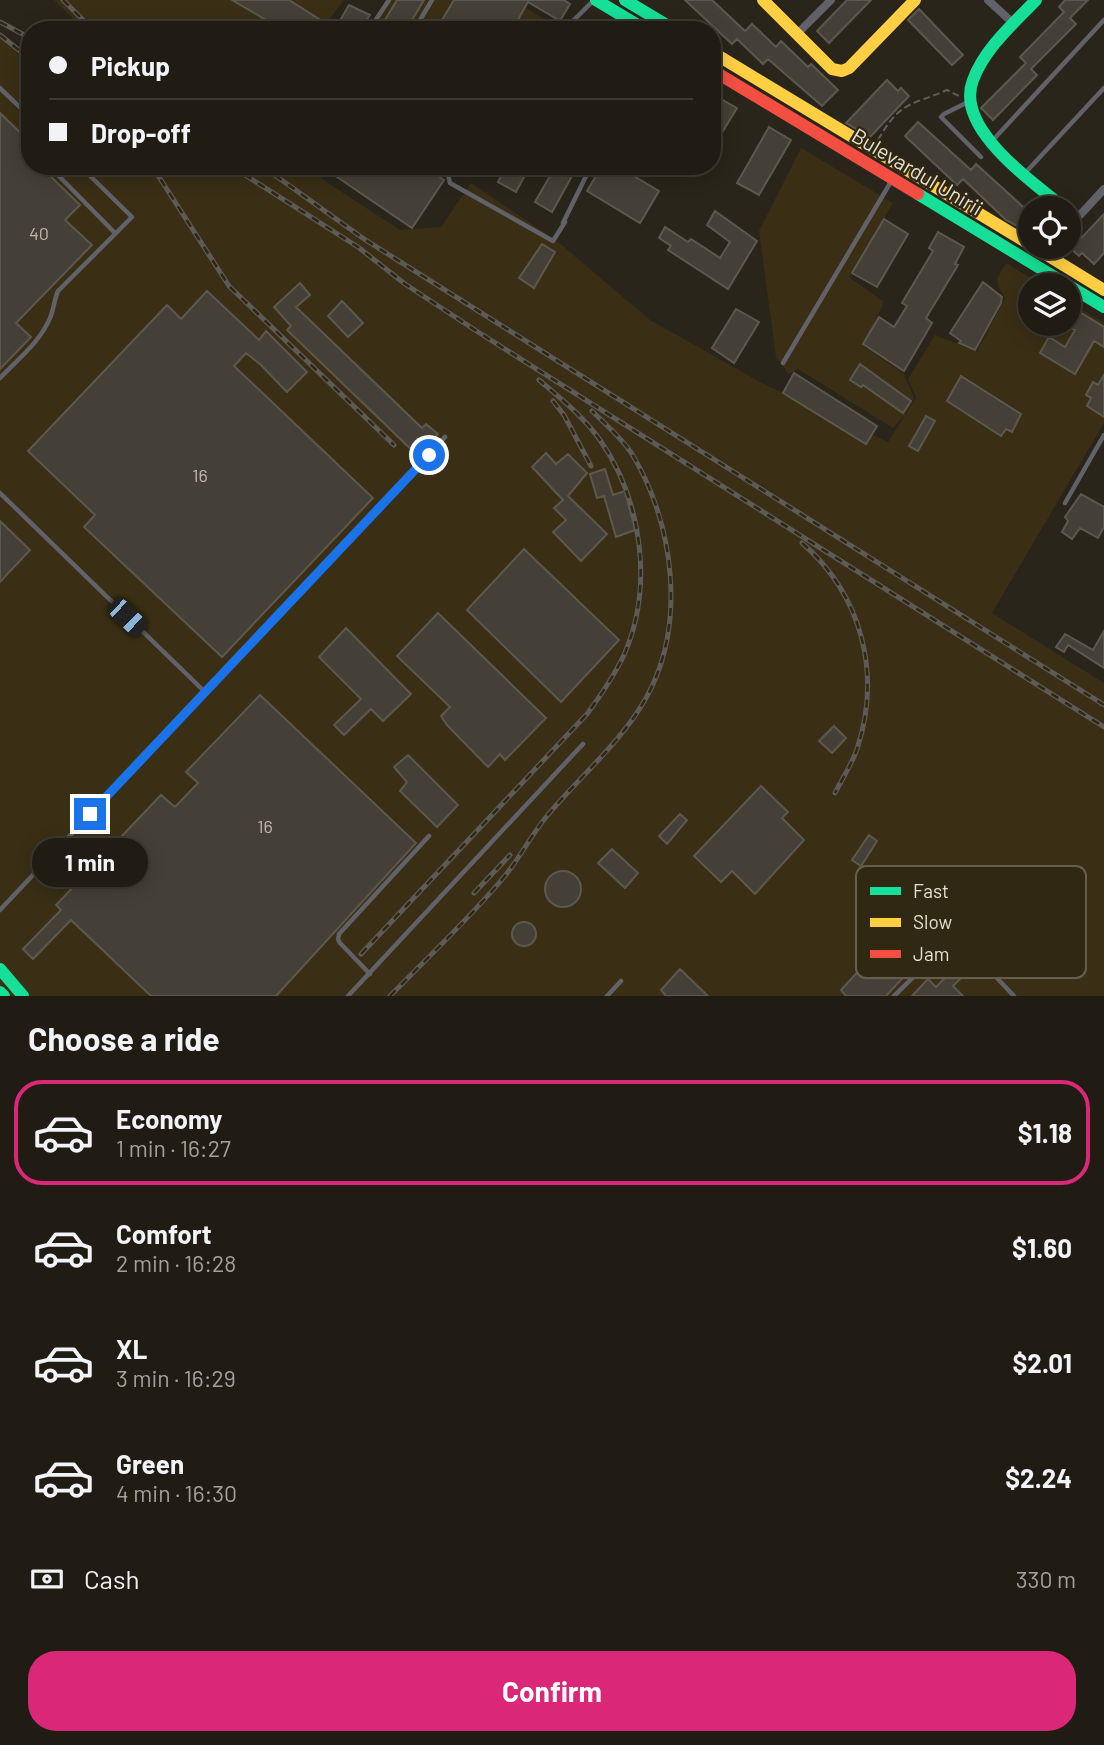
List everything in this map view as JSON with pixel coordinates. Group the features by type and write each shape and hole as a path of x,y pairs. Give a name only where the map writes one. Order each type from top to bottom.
{"main road":[{"path":"595,0 631,21"},
{"path":"625,0 659,21"},
{"path":"763,0 832,69 842,71 849,68 915,0"},
{"path":"1037,0 982,62 974,76 969,101 979,128 1051,196"},
{"name":"Bulevardul Unirii","path":"721,57 1018,238"},
{"name":"Bulevardul Unirii","path":"721,74 1104,307"},
{"path":"1042,268 1048,259"},
{"name":"Bulevardul Unirii","path":"1063,259 1104,290"},
{"path":"0,969 23,996"},
{"path":"0,992 4,996"}],"street":[{"path":"797,34 831,0"},
{"path":"988,0 1014,24"},
{"path":"1081,209 1104,190"}],"lane":[{"path":"375,21 388,0"},
{"path":"419,21 432,0"},
{"path":"573,21 595,0"},
{"path":"992,142 1104,20"},
{"path":"0,88 21,108"},
{"path":"1025,173 1104,88"},
{"path":"969,101 941,117 981,157"},
{"path":"58,175 115,233"},
{"path":"0,378 39,337 51,316 58,291 132,217 89,175"},
{"path":"448,175 450,183 553,241 587,175"},
{"path":"783,363 893,179"},
{"path":"556,232 565,222"},
{"path":"1065,503 1104,435"},
{"path":"0,910 445,437"},
{"path":"0,493 205,693"},
{"path":"348,996 583,744"},
{"path":"370,974 341,943 339,934 429,836"},
{"path":"894,996 913,978"},
{"path":"996,978 1014,996"},
{"path":"607,996 621,981"}],"path":[{"path":"876,145 893,116 910,103 947,90 969,101"}],"shaded area":[{"path":"54,0 344,0 328,21 76,21"},
{"path":"387,0 513,0 547,21 374,21"},
{"path":"0,39 21,49 21,175 319,175 400,230 441,227 471,183 558,242 650,320 762,383 888,442 916,398 908,379 935,335 977,352 1005,298 997,279 1006,263 1022,273 1018,273 1018,336 1081,336 1081,309 1104,323 1104,423 992,613 1104,683 1104,996 0,996"},
{"path":"801,148 893,203 849,277 884,302 863,346 904,374 914,398 904,416 893,428 798,369 789,374 776,357 759,231"}],"building":[{"path":"232,0 289,0 322,21 268,21"},
{"path":"397,0 424,0 411,21 384,21"},
{"path":"454,0 564,0 570,4 560,21 528,2 517,21 441,21"},
{"path":"685,0 712,0 745,31 752,24 776,47 781,41 808,67 811,64 838,90 822,106 768,59 763,64 737,39 732,44 721,34 721,21 707,21"},
{"path":"847,0 871,0 829,43 817,31"},
{"path":"1065,0 1088,0 1070,18 1076,24 1031,69 1037,75 993,120 981,108 1026,63 1020,57 1064,12 1059,7"},
{"path":"349,5 370,15 366,21 340,21"},
{"path":"919,9 963,55 952,65 908,20"},
{"path":"887,80 898,91 901,88 909,96 870,137 846,123"},
{"path":"721,99 737,108 721,134"},
{"path":"0,113 21,133 21,175 49,175 80,205 65,220 92,245 16,323 31,337 0,369"},
{"path":"918,122 971,170 976,164 1018,202 1017,226 1006,220 963,179 957,185 905,136"},
{"path":"769,127 791,140 759,195 737,183"},
{"path":"436,175 444,180 412,228 337,177"},
{"path":"502,175 525,175 516,192 498,182"},
{"path":"551,175 572,176 552,212 535,202"},
{"path":"597,175 632,175 659,191 640,223 587,191"},
{"path":"715,211 757,241 728,289 668,250 671,246 659,238 665,227 688,242 691,239 720,258 730,242 707,225"},
{"path":"1104,214 1104,253 1094,264 1081,254 1081,238"},
{"path":"884,219 908,234 877,287 852,273"},
{"path":"938,232 964,247 955,264 958,265 926,318 932,323 904,371 863,344 879,317 894,327 907,306 902,303 933,251 929,248"},
{"path":"542,244 555,252 534,288 519,278"},
{"path":"983,282 1002,297 975,350 959,343 961,341 950,333"},
{"path":"300,283 310,295 296,307 422,428 426,424 438,434 418,456 287,330 291,326 274,307"},
{"path":"207,291 259,340 266,331 307,372 287,392 246,353 234,366 373,498 222,657 84,527 95,515 28,451 167,305 181,319"},
{"path":"342,301 363,323 348,337 328,316"},
{"path":"736,309 759,322 734,363 712,348"},
{"path":"1081,313 1104,327 1104,347 1094,341 1075,374 1040,353 1049,337 1065,347 1071,336 1081,336"},
{"path":"860,364 911,401 903,413 863,385 861,387 850,380"},
{"path":"794,373 877,426 866,444 783,393"},
{"path":"1104,375 1104,417 1087,406 1091,398 1086,395 1093,382 1098,385"},
{"path":"961,376 1021,414 1012,432 1006,429 1001,436 947,401"},
{"path":"926,416 935,421 918,451 909,446"},
{"path":"546,453 556,464 568,454 587,473 568,496 607,534 581,561 553,532 566,520 554,508 563,500 532,467"},
{"path":"605,469 613,495 625,491 635,530 616,537 604,496 597,498 590,474"},
{"path":"1081,494 1104,507 1104,527 1098,538 1080,528 1072,539 1062,532 1068,521 1065,517"},
{"path":"0,521 30,550 0,582"},
{"path":"524,549 619,640 561,702 467,610"},
{"path":"438,613 546,718 505,760 500,754 488,767 441,716 450,707 397,656"},
{"path":"346,628 411,694 383,721 371,709 344,735 334,725 361,699 319,657"},
{"path":"1104,631 1104,668 1068,645 1064,652 1056,647 1065,634 1093,650"},
{"path":"260,695 416,843 276,996 151,996 71,920 33,959 23,949 61,910 56,905 161,795 175,807 198,783 186,772"},
{"path":"834,726 846,738 832,753 819,741"},
{"path":"408,755 458,805 437,827 400,791 407,782 394,767"},
{"path":"761,786 788,812 782,818 804,840 755,894 732,871 721,882 694,856"},
{"path":"680,814 687,820 667,844 659,836"},
{"path":"869,835 877,841 861,866 852,860"},
{"path":"612,849 638,873 625,888 598,863"},
{"path":"563,871 576,876 581,889 576,902 563,907 550,902 545,889 550,876"},
{"path":"524,922 533,925 536,934 533,943 524,946 515,943 512,934 515,925"},
{"path":"680,969 708,996 666,996 661,990"},
{"path":"856,974 856,978 903,978 886,996 846,996 841,990"},
{"path":"945,978 961,978 953,986 963,996 912,996 928,979 936,987"}],"railway":[{"path":"63,0 84,21"},
{"path":"0,22 21,33"},
{"path":"0,35 21,52"},
{"path":"158,175 229,286 394,445"},
{"path":"245,175 358,247 405,284 478,332 1104,727"},
{"path":"275,175 364,239 1104,705"},
{"path":"361,954 587,714 620,663 633,629 641,573 639,544 626,489 593,431 539,380"},
{"path":"553,401 564,415 591,466"},
{"path":"390,996 463,923 504,877 547,816 612,745 636,714 659,669 667,639 671,607 666,542 658,511 632,454 592,411"},
{"path":"802,543 823,564 852,611 861,637 866,665 864,721 855,755 835,793"},
{"path":"474,893 510,855"}],"traffic: fast":[{"path":"596,0 631,21"},
{"path":"625,0 660,21"},
{"path":"1036,0 1000,37 985,57 973,80 970,98 975,116 999,152 1050,196"},
{"path":"918,194 1104,307"},
{"path":"0,969 23,996"},
{"path":"0,992 4,996"}],"traffic: slow":[{"path":"763,0 832,69 842,71 849,68 915,0"},
{"path":"721,57 1018,237"},
{"path":"1054,259 1104,290"}],"traffic: jam":[{"path":"721,75 918,194"}],"route":[{"path":"90,814 429,455"}]}
